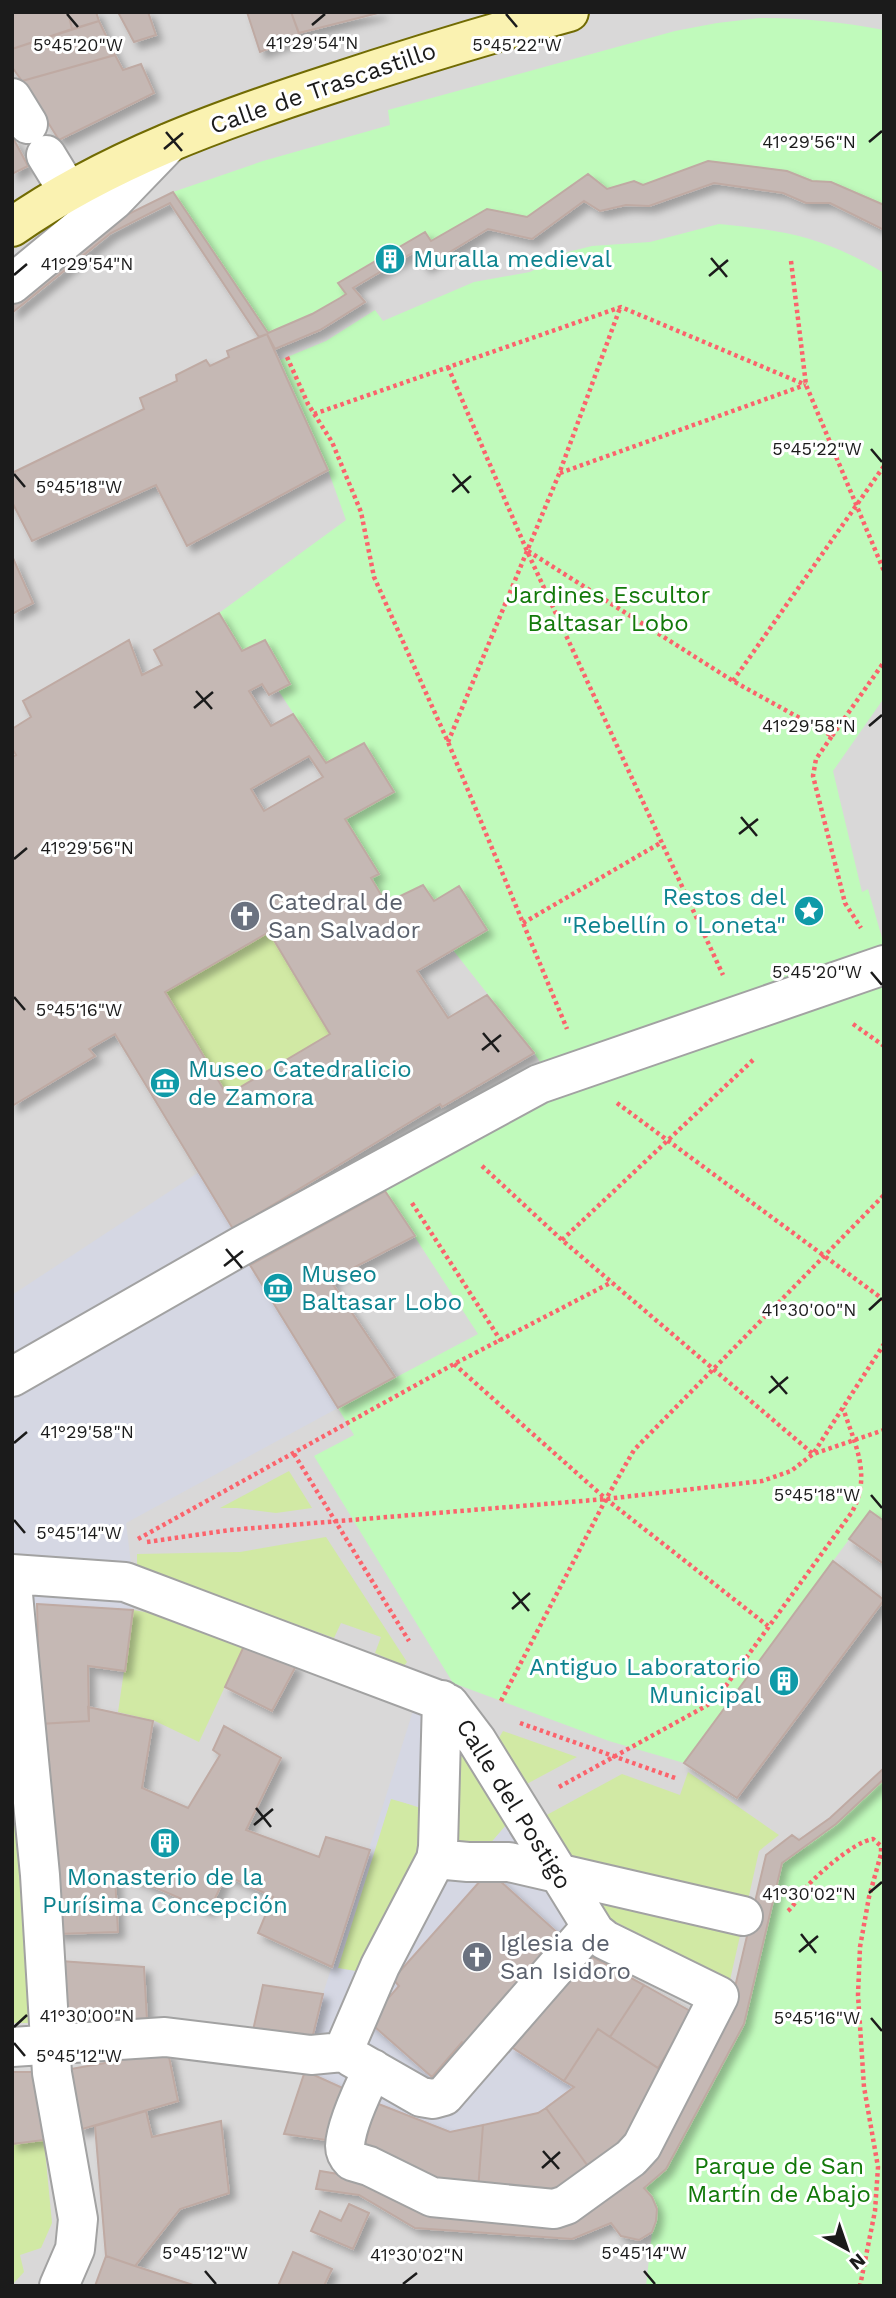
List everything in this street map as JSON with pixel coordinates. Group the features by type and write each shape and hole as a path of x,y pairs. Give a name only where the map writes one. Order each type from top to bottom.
{"street":[{"name":"Calle de Trascastillo","path":"12,227 68,191 169,143 263,107 389,65 569,12"},
{"path":"29,126 68,191"},
{"path":"12,284 114,201 169,143"},
{"path":"12,1377 524,1091 574,1071 883,965"},
{"name":"Calle del Postigo","path":"13,1589 107,1579 132,1584 442,1700 486,1728 518,1809 591,1927 606,1940 719,1996 642,2146 631,2158 559,2208 432,2197 369,2166 352,2161 346,2153 345,2144 360,2095 358,2061"},
{"path":"13,1589 40,1875 52,2073 78,2219 75,2249 60,2286"},
{"path":"358,2061 380,1966 436,1859 442,1700"},
{"path":"436,1859 509,1862 743,1916"},
{"path":"12,2047 170,2037 358,2061 421,2097 433,2099 444,2096 591,1927"}],"path":[{"path":"791,261 806,385 884,571"},
{"path":"314,414 621,307 806,385"},
{"path":"448,742 559,474 621,307"},
{"path":"287,357 314,414 332,442 361,512 374,578 448,742 565,1021 574,1071 884,1300"},
{"path":"448,367 527,551 740,1013"},
{"path":"559,474 806,385"},
{"path":"733,681 856,502 884,466"},
{"path":"527,551 733,681 832,736"},
{"path":"883,965 873,944 848,910 813,776 816,759 884,662"},
{"path":"523,923 662,842"},
{"path":"562,1240 757,1056"},
{"path":"472,1158 562,1240 813,1454"},
{"path":"406,1194 501,1340"},
{"path":"678,1779 615,1757 486,1728 634,1450 884,1195"},
{"path":"612,1282 454,1364 128,1544 230,1530 606,1499 769,1480 791,1471 813,1454 884,1430"},
{"path":"813,1454 884,1344"},
{"path":"454,1364 606,1499 768,1626"},
{"path":"518,1809 717,1698 859,1499 861,1468 843,1408"},
{"path":"294,1454 430,1675 442,1700"},
{"path":"786,1914 802,1892 822,1872 860,1843 873,1839 878,1841 881,1854 869,1897 859,1959 860,2042 864,2087 878,2167 875,2211 860,2286"}],"shaded area":[{"path":"12,12 884,12 884,2286 12,2286"},
{"path":"199,1172 233,1229 250,1265 338,1408 126,1523 133,1610 37,1604 12,1609 12,1295"},
{"path":"413,1711 442,1721 455,1847 482,1853 507,1824 581,1939 510,2046 574,2087 538,2113 450,2132 305,2071 323,1994","holes":["391,1799 423,1808 422,1841 356,1971 338,1968","489,1871 560,1935 432,2077 368,2021 399,1986 394,1980"]}],"green space":[{"path":"760,18 822,21 884,30 884,205 831,182 812,181 787,171 708,161 643,185 634,181 607,189 588,174 527,217 431,241 424,232 338,282 346,294 268,333 173,192 263,161 390,125 388,110 675,31"},
{"name":"Jardines Escultor Baltasar Lobo","path":"719,224 804,238 842,251 884,273 884,698 833,771 862,892 868,889 884,945 884,1521 870,1511 684,1763 609,1741 453,1683 314,1456 354,1435 338,1408 478,1334 385,1191 561,1093 534,1053 453,950 487,930 459,887 434,901 423,885 386,903 371,878 378,874 345,819 394,792 365,743 326,763 278,690 289,683 265,640 242,651 219,613 346,520 328,470 280,360 326,341 375,310 383,321 474,282 530,272 568,252 592,246 650,242"},
{"path":"269,932 330,1034 227,1095 165,992"},
{"path":"289,1471 312,1508 276,1513 220,1508"},
{"path":"326,1537 407,1662 404,1666 375,1653 381,1637 341,1623 334,1638 137,1567 137,1554 240,1552"},
{"path":"133,1610 151,1613 244,1646 199,1742 155,1721 118,1712"},
{"path":"503,1731 577,1757 523,1786 496,1743"},
{"path":"456,1740 507,1824 482,1854 455,1847"},
{"path":"12,1758 33,2023 12,2023"},
{"path":"688,1772 779,1835 759,1851 746,1909 577,1866 543,1817 622,1774 680,1795"},
{"name":"Parque de San Martín de Abajo","path":"884,1779 884,2286 646,2286 657,2210 652,2197 644,2188 666,2169 744,2024 782,1863"},
{"path":"391,1798 423,1809 422,1841 356,1972 337,1968"},
{"path":"584,1888 742,1927 730,1980 608,1918"},
{"path":"44,2140 52,2223 41,2248 20,2255 24,2272 12,2285 12,2144"}],"building":[{"path":"12,12 68,12 72,29 12,49"},
{"path":"68,12 96,12 99,21 72,29"},
{"path":"118,12 148,12 156,35 134,42"},
{"path":"247,12 291,12 300,37 260,52"},
{"path":"291,12 382,12 299,33"},
{"path":"99,21 115,55 22,81 12,67 12,49"},
{"path":"115,55 123,70 141,64 154,93 59,140 22,81"},
{"path":"12,136 28,166 12,174"},
{"name":"Muralla medieval","path":"708,161 787,171 812,181 831,182 884,205 884,230 830,203 806,203 783,193 714,183 649,206 626,205 600,211 584,201 532,239 488,229 425,267 414,252 353,288 365,302 320,330 275,349 267,334 259,337 170,203 111,233 12,313 12,302 106,225 173,192 268,333 312,314 340,298 346,294 338,283 425,232 431,241 487,209 527,217 588,174 607,189 634,181 643,185"},
{"path":"267,334 328,470 187,546 156,485 32,541 12,502 12,473 144,409 140,398 177,381 176,375 206,360 210,366 229,357 227,351"},
{"path":"12,556 33,603 12,614"},
{"name":"Catedral de San Salvador","path":"219,613 242,651 265,640 290,684 269,695 262,684 249,691 271,726 293,714 326,763 364,743 394,792 345,819 379,874 371,878 386,903 423,885 434,901 459,886 487,930 417,971 448,1018 487,995 534,1053 442,1107 440,1104 233,1229 115,1034 89,1049 95,1056 12,1106 12,757 16,755 12,748 12,729 31,717 23,701 129,640 142,675 162,665 154,650","holes":["309,756 323,777 264,811 251,789","269,932 330,1034 227,1095 165,992"]},
{"path":"385,1191 415,1236 330,1280 395,1377 338,1408 250,1265"},
{"path":"870,1511 884,1521 884,1564 849,1539"},
{"name":"Antiguo Laboratorio Municipal","path":"833,1561 884,1600 737,1798 684,1763"},
{"path":"37,1604 133,1610 125,1671 88,1666 89,1721 40,1724"},
{"path":"244,1646 296,1666 272,1711 225,1687"},
{"name":"Monasterio de la Purísima Concepción","path":"88,1707 153,1721 142,1788 188,1808 220,1755 213,1750 224,1726 281,1758 246,1830 319,1857 326,1837 370,1850 332,1967 258,1933 273,1897 226,1875 209,1911 129,1876 115,1876 118,1932 56,1934 40,1724 89,1721"},
{"path":"884,1768 884,1779 836,1824 782,1863 744,2024 666,2169 644,2188 657,2209 652,2232 639,2240 621,2236 611,2223 572,2239 415,2228 359,2195 316,2189 320,2171 567,2223 728,2017 766,1855 792,1835 799,1840 830,1818"},
{"name":"Iglesia de San Isidoro","path":"489,1871 560,1935 468,2046 462,2042 432,2077 368,2021 399,1986 393,1979"},
{"path":"591,1956 644,1985 610,2037 598,2029 564,2081 510,2046"},
{"path":"60,1961 144,1967 147,2020 68,2018"},
{"path":"263,1985 323,1994 312,2039 252,2035"},
{"path":"644,1985 692,2012 658,2068 610,2037"},
{"path":"598,2029 666,2073 628,2142 590,2169 546,2108 574,2087 564,2081"},
{"path":"168,2052 178,2101 79,2130 65,2070"},
{"path":"305,2071 345,2089 326,2140 284,2134"},
{"path":"12,2072 37,2072 44,2140 12,2144"},
{"path":"376,2103 450,2132 483,2125 478,2190 455,2188 364,2148"},
{"path":"546,2108 590,2169 552,2196 478,2190 483,2125 538,2113"},
{"path":"146,2111 152,2137 221,2121 229,2193 180,2209 135,2266 106,2256 95,2126"},
{"path":"349,2204 369,2213 353,2249 311,2231 320,2211 341,2221"},
{"path":"293,2252 332,2269 324,2286 278,2286"},
{"path":"106,2256 135,2266 193,2285 95,2286"}],"place":[{"name":"Muralla medieval","path":"390,259"},
{"name":"Restos del \"Rebellín o Loneta\"","path":"809,911"},
{"name":"Catedral de San Salvador","path":"245,916"},
{"name":"Museo Catedralicio de Zamora","path":"165,1083"},
{"name":"Museo Baltasar Lobo","path":"278,1288"},
{"name":"Antiguo Laboratorio Municipal","path":"784,1681"},
{"name":"Monasterio de la Purísima Concepción","path":"165,1843"},
{"name":"Iglesia de San Isidoro","path":"477,1957"}]}
